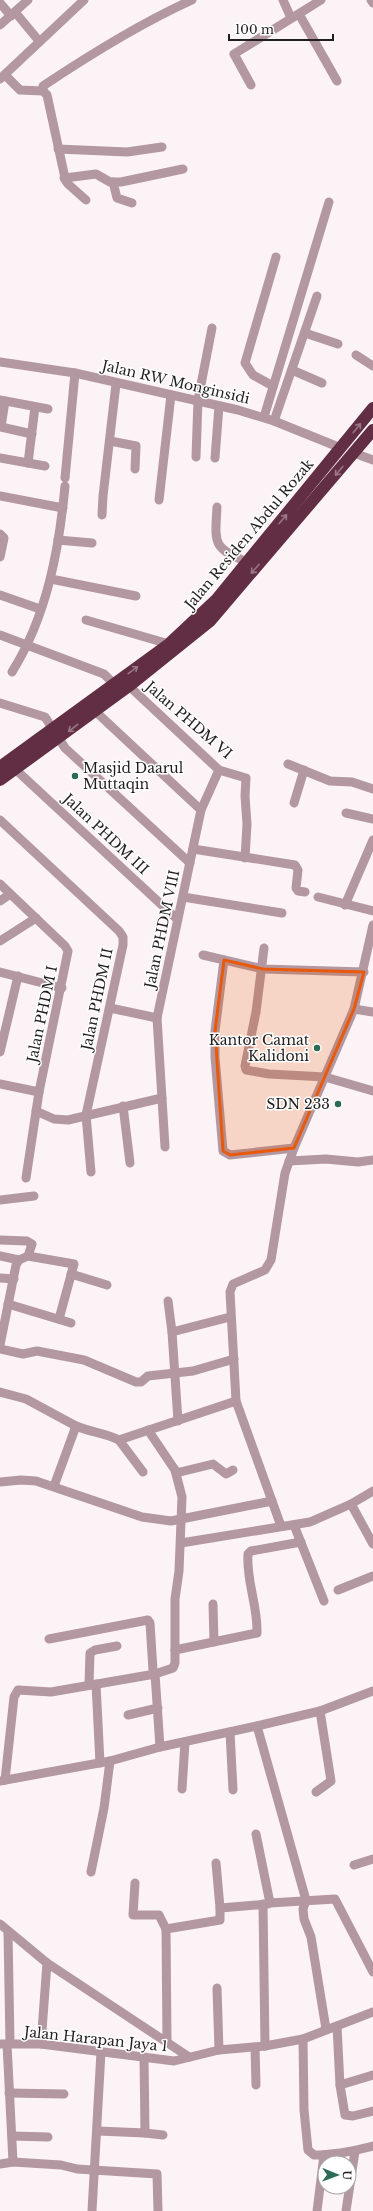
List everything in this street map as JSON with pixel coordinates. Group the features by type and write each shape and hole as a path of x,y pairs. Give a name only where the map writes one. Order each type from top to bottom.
{"highway":[{"name":"Jalan Residen Abdul Rozak","path":"0,780 57,734 114,684 169,644 216,600 373,408"},
{"name":"Jalan Residen Abdul Rozak","path":"0,767 95,711 129,686 210,621 373,430"}],"street":[{"path":"0,25 28,0"},
{"path":"43,91 22,91 2,77 84,0"},
{"path":"43,91 44,86 135,28 167,10 192,0"},
{"path":"283,0 309,35 337,81"},
{"path":"251,85 234,54 321,0"},
{"path":"0,4 13,14 39,41"},
{"path":"43,91 48,97 64,178 68,184 86,200"},
{"path":"58,149 128,152 162,148"},
{"path":"64,178 96,174 113,182 121,182 182,169"},
{"path":"113,182 117,198 132,203"},
{"path":"264,418 329,202"},
{"path":"273,386 253,375 245,363 276,257"},
{"path":"274,421 317,296"},
{"path":"196,457 198,398 212,328"},
{"path":"305,333 338,344"},
{"path":"356,355 373,366"},
{"name":"Jalan RW Monginsidi","path":"0,362 75,373 116,384 171,395 198,398 219,406 274,421 341,448"},
{"path":"292,370 322,383"},
{"path":"12,672 26,645 51,579 63,508 75,373"},
{"path":"102,515 116,384"},
{"path":"159,500 171,395"},
{"path":"32,434 1,427 3,401 48,409"},
{"path":"215,458 219,406"},
{"path":"28,463 35,407"},
{"path":"110,440 136,446 136,469"},
{"path":"354,453 373,460"},
{"path":"0,458 44,466"},
{"path":"0,496 63,508"},
{"path":"217,507 215,534 219,546 226,552 247,562"},
{"path":"0,534 4,538 0,557"},
{"path":"58,540 92,543"},
{"path":"51,579 136,596"},
{"path":"0,595 40,609"},
{"path":"86,620 169,644"},
{"path":"0,635 104,674 114,684"},
{"name":"Jalan PHDM VI","path":"129,686 219,770 243,776 246,780 245,796 247,824 245,858"},
{"path":"0,703 43,716 57,734 65,748 190,863"},
{"path":"95,711 201,810"},
{"path":"288,764 330,781 352,782 373,789"},
{"name":"Jalan PHDM III","path":"15,769 178,919"},
{"name":"Jalan PHDM VIII","path":"165,1148 157,1018 184,897 201,810 219,770"},
{"path":"294,803 304,770"},
{"path":"346,813 373,819"},
{"name":"Jalan PHDM II","path":"0,820 122,934 123,945 86,1115 91,1172"},
{"path":"345,905 373,840"},
{"path":"193,850 296,865 298,870 296,888 298,892 305,892"},
{"name":"Jalan PHDM I","path":"0,884 65,946 68,951 62,988 39,1092 26,1178"},
{"path":"0,901 10,894"},
{"path":"184,897 282,913"},
{"path":"318,897 373,911"},
{"path":"0,941 36,918"},
{"path":"281,1526 236,1401 230,1316 230,1292 233,1284 265,1270 271,1260 280,1196 289,1161 354,1009 364,972 373,925"},
{"path":"264,948 263,969 245,1066 246,1070 269,1074 325,1077 373,1091"},
{"path":"204,955 263,969 364,972"},
{"path":"224,960 215,1037 223,1151 230,1155 294,1148"},
{"path":"0,972 62,988"},
{"path":"0,1052 18,976"},
{"path":"110,1008 157,1018"},
{"path":"354,1009 373,1012"},
{"path":"0,1084 39,1092"},
{"path":"36,1111 60,1120 68,1120 162,1098"},
{"path":"123,1106 130,1163"},
{"path":"289,1161 326,1159 358,1162 373,1160"},
{"path":"0,1200 34,1196"},
{"path":"0,1240 31,1242 14,1279 0,1345"},
{"path":"0,1256 74,1264 59,1319"},
{"path":"71,1274 107,1285"},
{"path":"0,1278 14,1279"},
{"path":"168,1301 172,1332 178,1421"},
{"path":"8,1304 72,1323"},
{"path":"172,1332 230,1316"},
{"path":"0,1350 23,1354 36,1351 84,1360 136,1382 141,1382 148,1376 174,1374 234,1359"},
{"path":"0,1392 26,1399 76,1426 91,1432 109,1435 119,1440 143,1472"},
{"path":"119,1440 149,1432 236,1401"},
{"path":"54,1486 76,1426"},
{"path":"149,1432 176,1473 182,1497 181,1543 175,1599 175,1666 155,1674 50,1692 20,1689 16,1692 3,1781 110,1761 160,1747 257,1726 320,1710 373,1691"},
{"path":"176,1473 213,1464 226,1474 233,1470"},
{"path":"0,1482 21,1480 54,1486 142,1517 171,1521 272,1501"},
{"path":"181,1543 310,1522 351,1504 373,1491"},
{"path":"351,1504 373,1544"},
{"path":"294,1525 324,1601"},
{"path":"175,1650 257,1632 257,1622 249,1586 249,1553 301,1542"},
{"path":"338,1590 373,1576"},
{"path":"213,1604 214,1642"},
{"path":"49,1639 148,1620 150,1623 153,1670 155,1674 160,1747"},
{"path":"100,1763 90,1653 95,1650 117,1646"},
{"path":"128,1715 158,1708"},
{"path":"316,1792 332,1782 320,1710"},
{"path":"257,1726 306,1900 303,1909 304,1919 311,1937 326,2029"},
{"path":"230,1732 233,1790"},
{"path":"182,1789 185,1742"},
{"path":"91,1872 104,1808 110,1761"},
{"path":"256,1834 267,1904 265,2046"},
{"path":"354,1865 373,1859"},
{"path":"166,1929 220,1920 216,1862"},
{"path":"135,1883 132,1915 159,1915 166,1929 167,2042"},
{"path":"220,1908 306,1900 335,1900 373,1972"},
{"path":"0,1924 47,1963 189,2057"},
{"path":"8,1932 6,2044 13,2162"},
{"path":"41,2044 47,1963"},
{"path":"217,1988 219,2050"},
{"name":"Jalan Harapan Jaya 1","path":"6,2044 41,2044 174,2062 219,2050 265,2046 302,2039 373,2012"},
{"path":"337,2026 340,2085 345,2114 353,2116 373,2110"},
{"path":"302,2039 304,2110 308,2150 314,2155 317,2155"},
{"path":"255,2047 256,2085"},
{"path":"92,2211 98,2131 101,2052"},
{"path":"144,2057 146,2133"},
{"path":"340,2085 373,2075"},
{"path":"9,2093 64,2094"},
{"path":"98,2131 163,2135"},
{"path":"12,2136 48,2137"},
{"path":"324,2155 356,2151 373,2146"},
{"path":"346,2211 356,2151"},
{"path":"0,2164 13,2162 61,2165 77,2169 157,2174 158,2211"},
{"path":"317,2211 319,2195"}],"highlighted area":[{"path":"224,960 263,969 364,972 354,1009 294,1148 230,1155 223,1151 215,1031"}],"place":[{"name":"Masjid Daarul Muttaqin","path":"75,776"},
{"name":"Kantor Camat Kalidoni","path":"317,1048"},
{"name":"SDN 233","path":"338,1104"}]}
